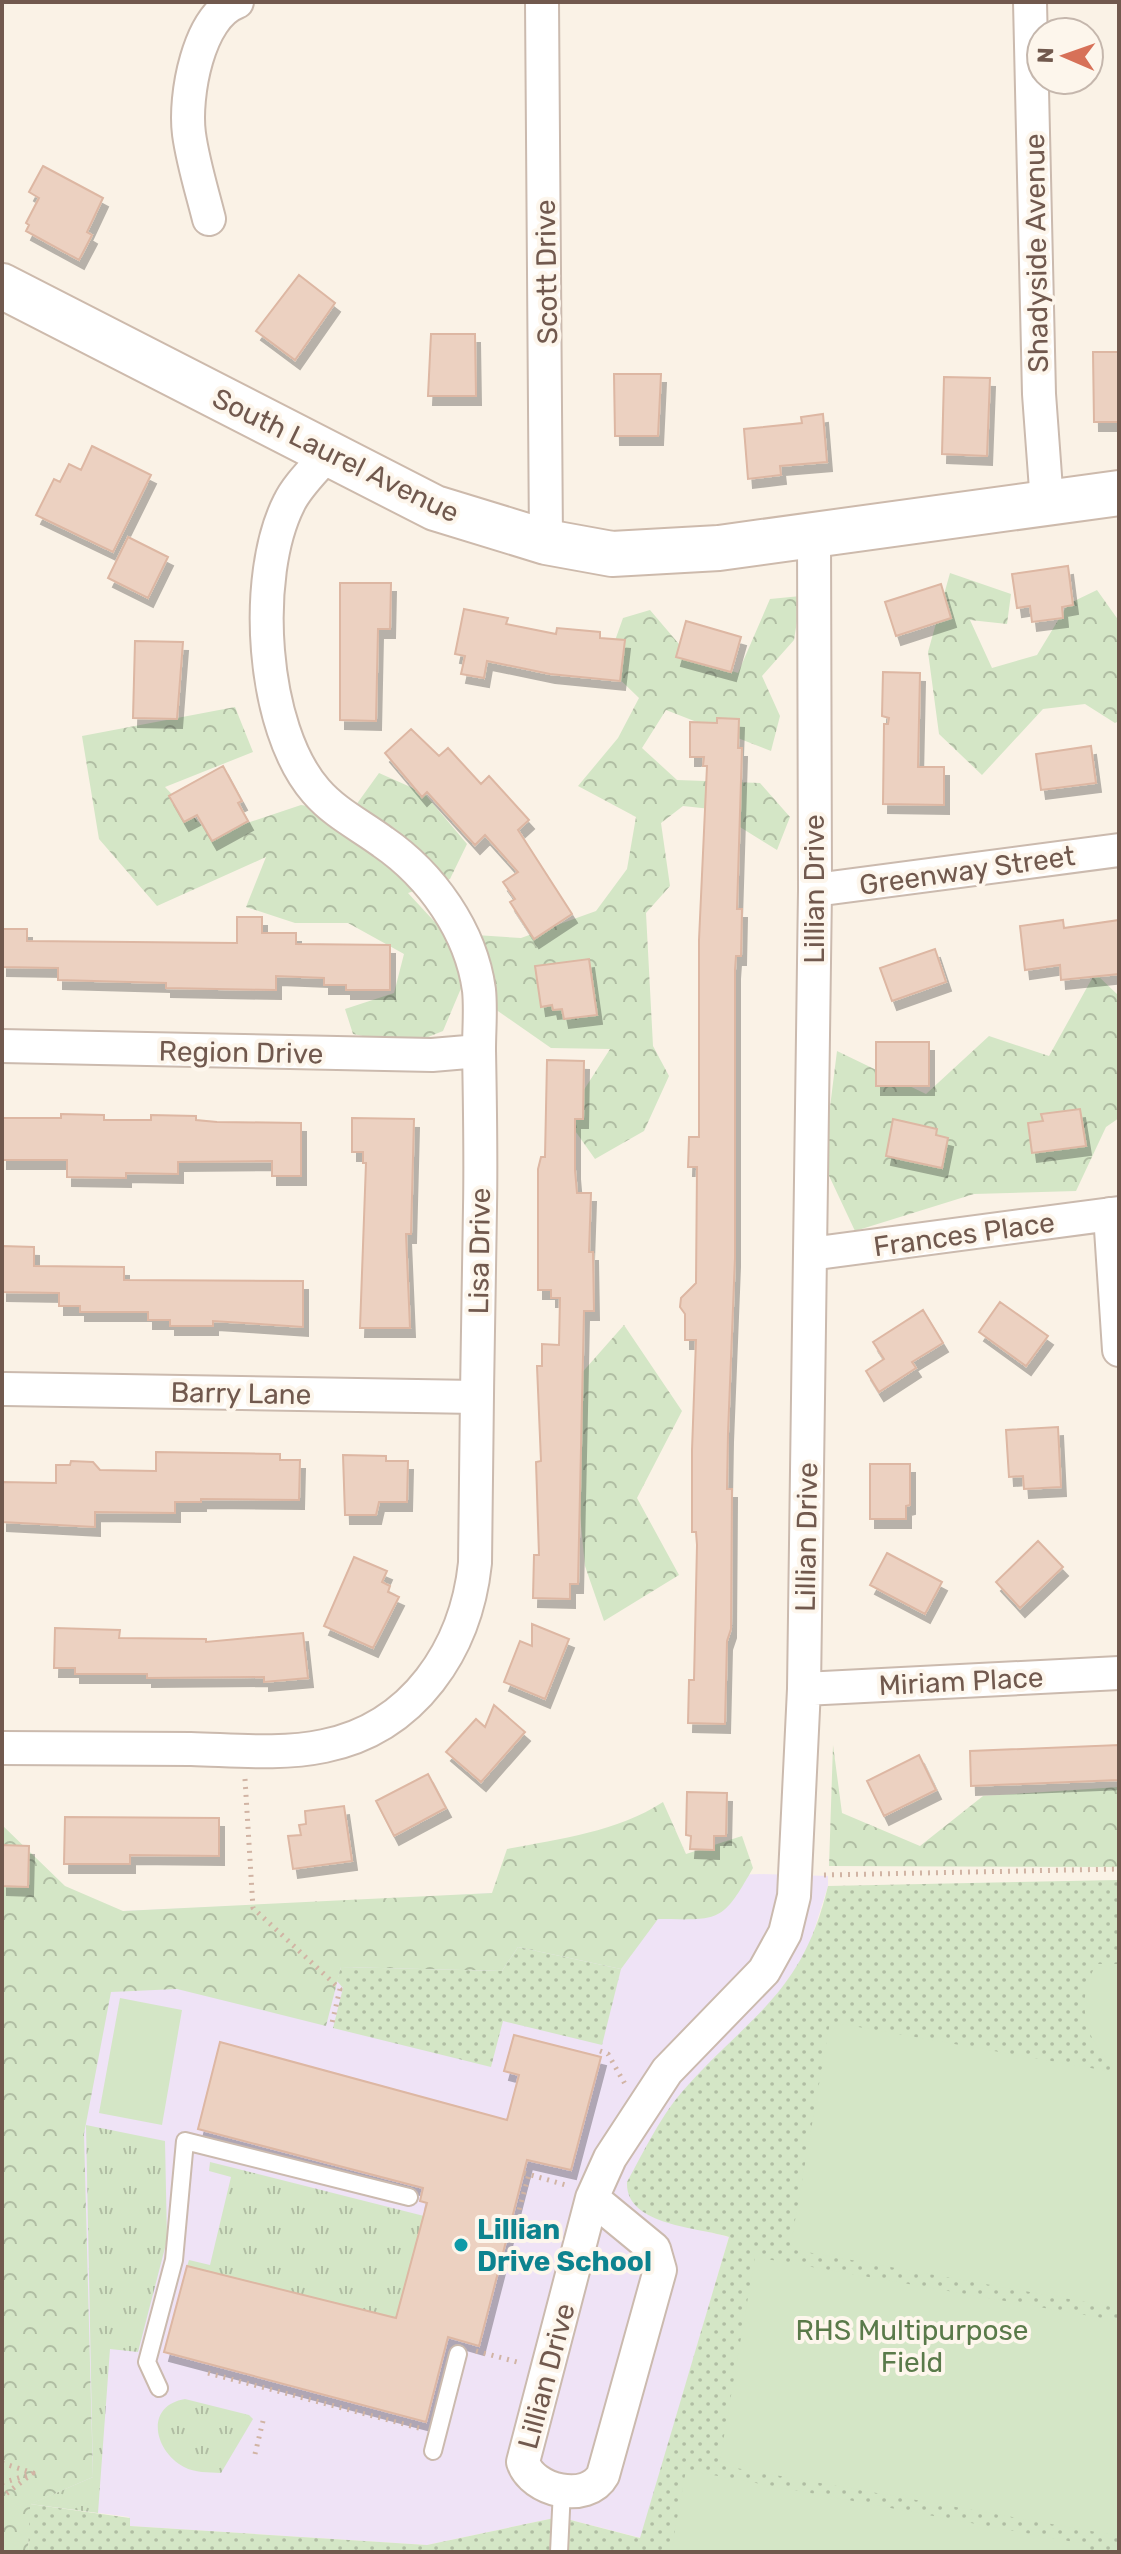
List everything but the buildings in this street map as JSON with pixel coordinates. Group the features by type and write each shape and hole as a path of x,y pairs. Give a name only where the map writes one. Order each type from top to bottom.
{"street":[{"path":"209,219 189,133 190,106 205,32 228,5 237,2"},
{"name":"Scott Drive","path":"542,2 546,542"},
{"name":"Shadyside Avenue","path":"1030,2 1039,394 1047,503"},
{"name":"South Laurel Avenue","path":"2,286 326,456 447,513 546,542 612,554 650,554 814,536 1119,493"},
{"name":"Lisa Drive","path":"2,1748 289,1750 348,1739 396,1714 422,1691 441,1667 458,1636 473,1587 479,990 469,953 449,911 431,885 403,857 342,815 317,792 292,755 275,710 268,641 275,550 289,501 326,456"},
{"name":"Lillian Drive","path":"572,2491 529,2476 523,2462 583,2192 610,2158 667,2071 752,1986 785,1933 797,1876 804,1689 815,890 814,536"},
{"name":"Greenway Street","path":"815,890 1119,850"},
{"name":"Region Drive","path":"2,1046 432,1055 479,1051"},
{"path":"1114,1214 1119,1350"},
{"name":"Frances Place","path":"810,1254 1114,1214"},
{"name":"Barry Lane","path":"5,1389 476,1397"},
{"name":"Miriam Place","path":"804,1689 1119,1673"},
{"path":"572,2491 594,2487 603,2475 660,2270 654,2249 583,2192"}],"lane":[{"path":"159,2388 147,2362 174,2260 185,2141 409,2197"},
{"path":"433,2451 466,2352"},
{"path":"559,2552 572,2491"}],"path":[{"path":"243,1750 253,1908 340,1989 331,2027"},
{"path":"823,1875 1119,1869"},
{"path":"600,2051 608,2054 628,2091"},
{"path":"512,2220 516,2221 526,2173 583,2192"},
{"path":"466,2352 525,2364"},
{"path":"208,2373 420,2428"},
{"path":"255,2454 263,2421"},
{"path":"2,2463 33,2473"},
{"path":"2,2483 33,2473"},
{"path":"2,2497 33,2473"}],"shaded area":[{"path":"759,1874 828,1876 828,1886 807,1953 760,2016 713,2059 678,2224 729,2237 641,2538 559,2517 427,2545 129,2526 129,2517 30,2504 60,1909 123,1911 355,1901 492,1893 625,1880"}],"green space":[{"path":"950,573 1011,594 1007,624 970,620 992,668 1037,655 1068,604 1097,590 1119,621 1119,721 1115,723 1085,704 1043,709 982,775 939,734 928,652"},
{"path":"801,596 794,640 762,676 780,716 771,751 666,710 642,748 677,780 760,783 790,817 777,850 711,809 683,806 661,823 670,886 646,913 653,1046 669,1076 644,1131 595,1159 566,1118 610,1049 551,1048 462,986 443,1031 408,1045 353,1034 345,1009 394,993 404,954 348,923 295,923 246,907 266,857 157,906 99,839 82,736 235,707 253,752 165,787 211,835 301,805 351,812 379,773 424,793 467,844 450,879 408,893 445,933 521,938 596,911 627,869 636,817 578,786 618,738 639,698 606,666 623,618 650,610 690,657 738,673 770,599"},
{"path":"1095,973 1119,996 1119,1118 1106,1127 1076,1191 974,1194 855,1231 823,1163 837,1051 926,1094 989,1036 1049,1056"},
{"path":"624,1325 682,1411 637,1498 679,1575 604,1621 585,1566 576,1475 579,1376"},
{"path":"833,1745 842,1813 920,1846 983,1796 1119,1787 1119,1867 829,1866"},
{"path":"663,1802 686,1854 742,1836 753,1868 734,1899 717,1914 707,1918 658,1919 621,1969 518,1947 502,1971 341,1967 326,2026 177,1989 111,1992 84,2134 93,2477 31,2504 28,2552 2,2552 2,1825 65,1886 123,1911 492,1893 507,1849 567,1838 627,1821"},
{"name":"RHS Multipurpose Field","path":"1119,1880 1119,2552 28,2552 30,2504 130,2518 130,2526 427,2545 559,2517 640,2538 729,2237 650,2216 638,2208 630,2197 627,2182 673,2103 770,2002 788,1979 804,1954 828,1886"},
{"path":"518,1947 621,1969 602,2045 503,2021 491,2067 333,2028 343,1988 337,1981 341,1967 502,1971"},
{"path":"1097,1964 1119,1964 1119,2068 1098,2048 1086,2020 1086,1991"},
{"path":"120,1998 182,2010 162,2125 99,2113"},
{"path":"830,2022 1119,2073 1119,2308 790,2249"},
{"path":"86,2125 165,2141 167,2240 138,2352 110,2349 98,2513 30,2504 93,2477"},
{"path":"210,2162 424,2216 396,2318 187,2266 189,2260 210,2265 231,2177 209,2171"},
{"path":"755,2257 1119,2321 1119,2536 719,2465"},
{"path":"185,2399 249,2415 253,2419 221,2473 184,2467 166,2451 160,2440 159,2419 163,2410"},
{"path":"686,2470 1090,2545 1088,2552 671,2552"}],"place":[{"name":"Lillian Drive School","path":"461,2245"}]}
